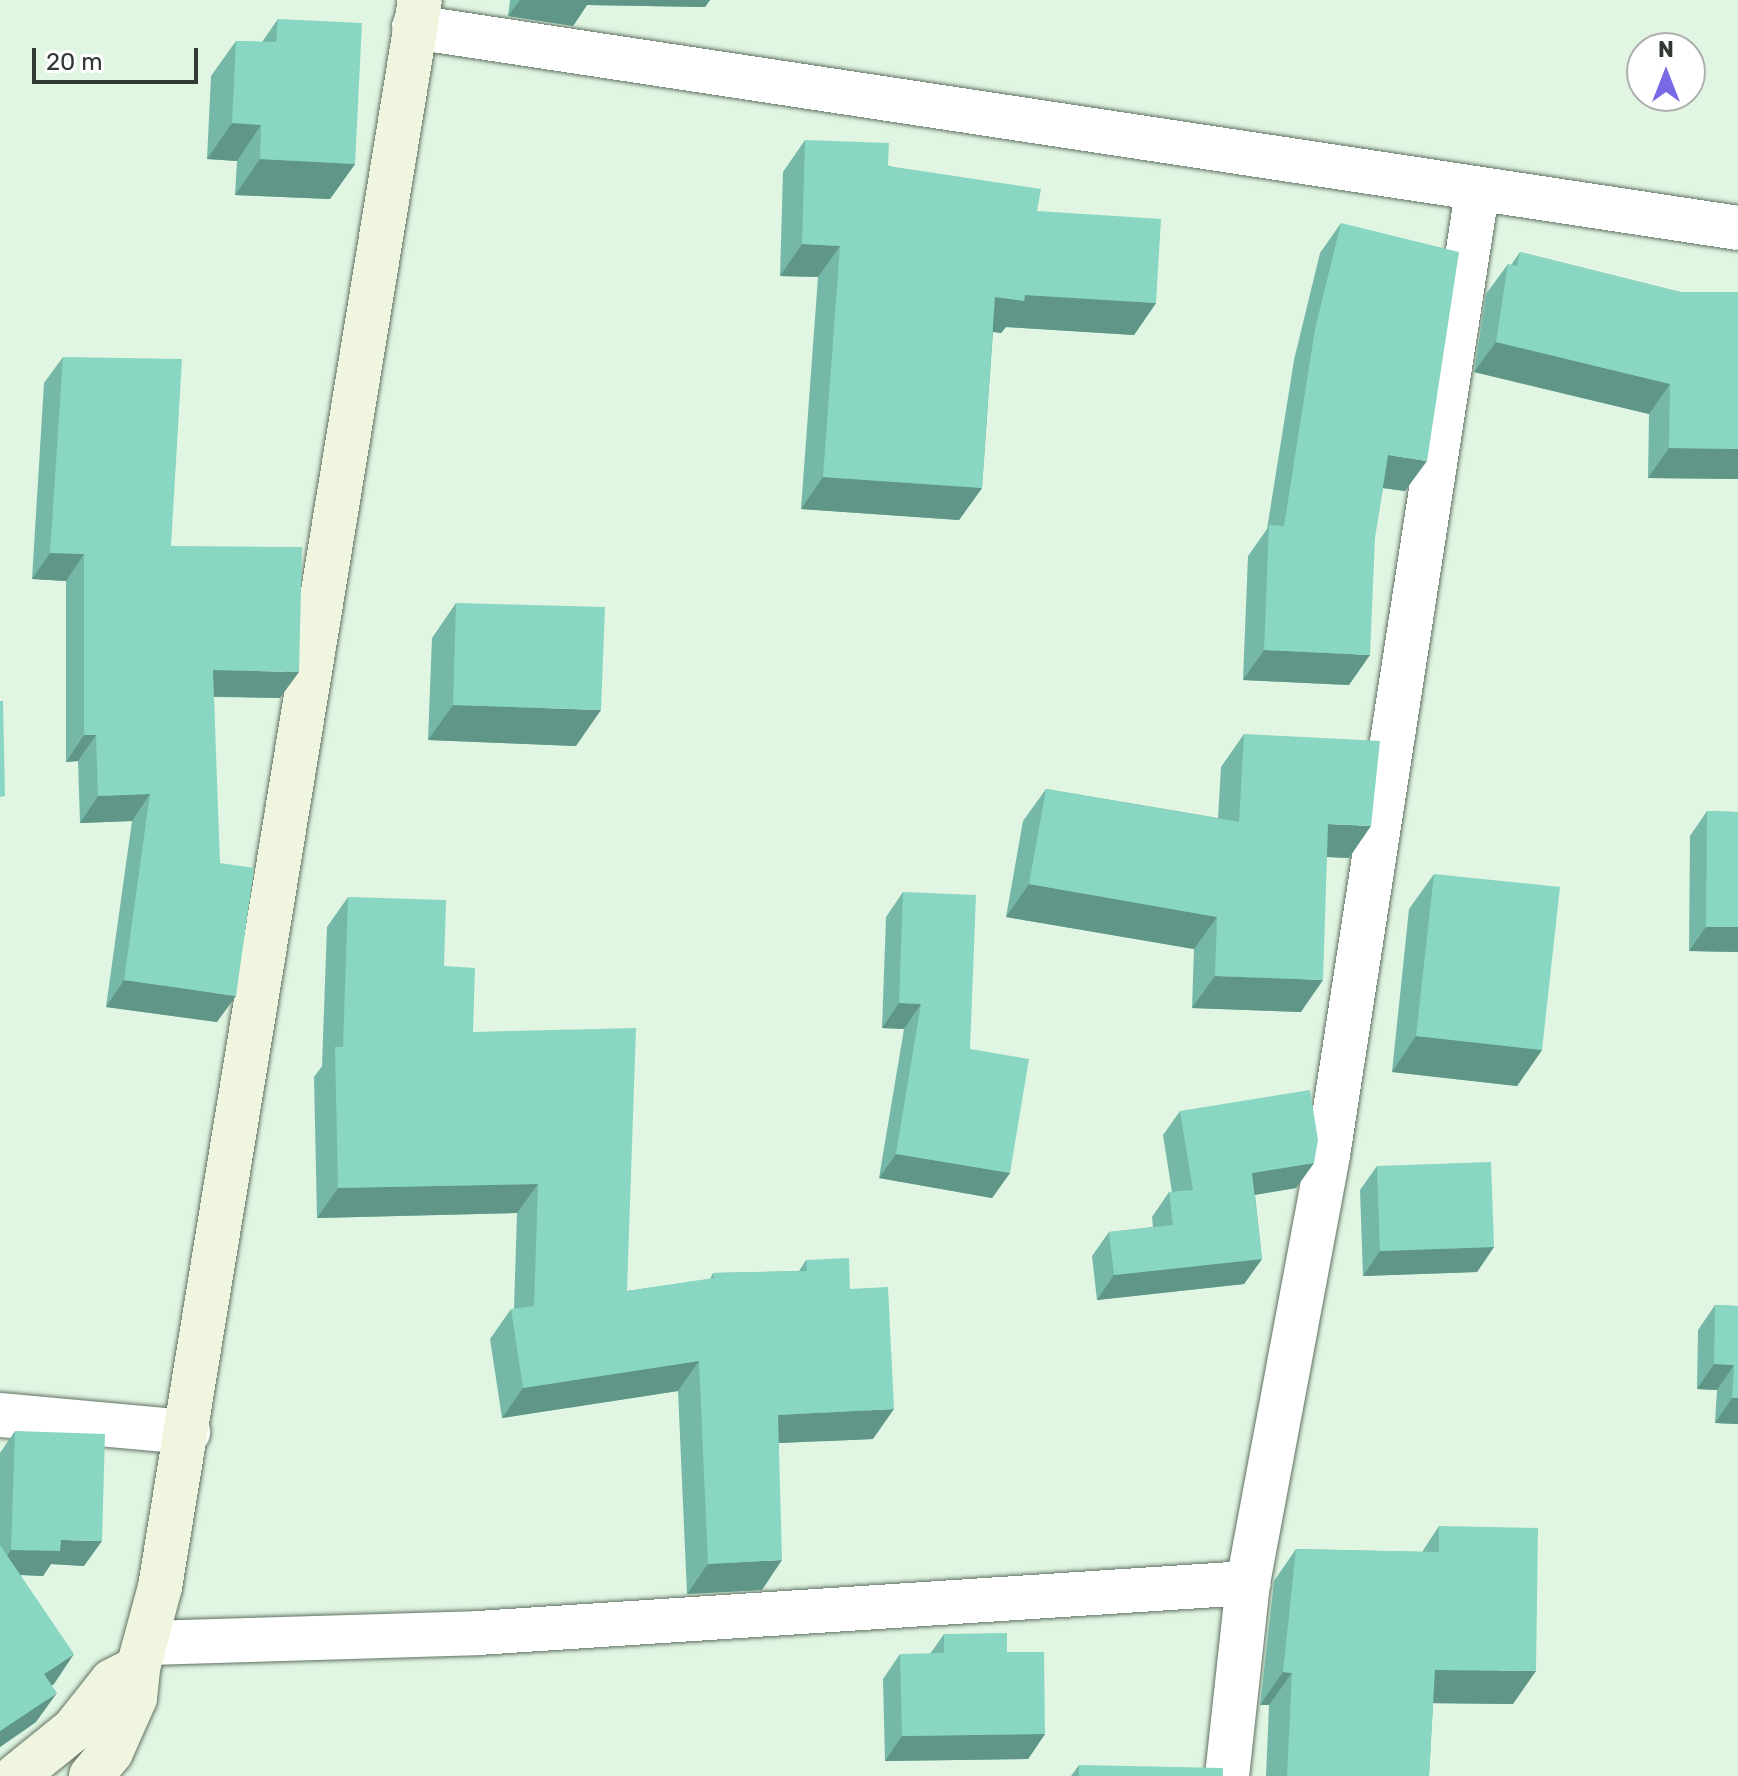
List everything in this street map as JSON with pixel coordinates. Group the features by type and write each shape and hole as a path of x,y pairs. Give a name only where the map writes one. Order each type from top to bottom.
{"main road":[{"path":"108,1768 135,1698 188,1432 417,14"},
{"path":"16,1776 74,1729 112,1681 142,1656"}],"street":[{"path":"417,14 1477,192 1738,228"},
{"path":"1227,1776 1248,1583 1328,1155 1477,192"},
{"path":"0,1415 188,1432"},
{"path":"142,1656 1248,1583"}],"building":[{"path":"278,19 362,23 355,164 260,159 261,125 232,123 236,41 276,42"},
{"path":"805,140 889,143 888,166 1041,189 1037,211 1161,219 1156,303 1025,295 1024,301 995,297 982,488 823,477 840,246 802,244"},
{"path":"1341,223 1459,252 1427,461 1388,455 1375,538 1370,655 1264,650 1269,525 1284,526 1315,329"},
{"path":"1520,252 1680,292 1738,292 1738,449 1669,448 1670,384 1496,342 1508,264 1517,266"},
{"path":"63,357 182,359 171,546 302,547 299,672 213,670 220,863 254,868 236,996 124,980 150,794 98,796 96,735 84,735 84,554 50,553"},
{"path":"456,603 605,607 601,710 453,705"},
{"path":"0,701 3,701 5,796 0,797"},
{"path":"1244,734 1380,741 1371,826 1328,824 1323,980 1215,976 1217,917 1029,884 1046,789 1239,822"},
{"path":"1707,811 1738,812 1738,927 1706,927"},
{"path":"1434,874 1560,887 1542,1050 1416,1036"},
{"path":"903,892 976,895 970,1049 1029,1059 1010,1173 896,1154 921,1004 899,1003"},
{"path":"348,897 446,900 444,966 475,968 473,1032 636,1028 627,1291 714,1278 713,1273 807,1271 806,1260 849,1258 850,1289 888,1287 894,1409 778,1415 782,1560 708,1564 699,1361 523,1388 511,1309 534,1306 538,1184 338,1188 335,1047 343,1047"},
{"path":"1310,1090 1318,1140 1314,1163 1252,1173 1262,1259 1114,1275 1109,1232 1173,1225 1169,1192 1193,1190 1180,1111"},
{"path":"1491,1162 1494,1247 1380,1251 1377,1166"},
{"path":"1715,1305 1738,1306 1738,1398 1732,1398 1734,1365 1714,1364"},
{"path":"15,1431 105,1434 102,1541 61,1540 60,1551 11,1550"},
{"path":"1439,1526 1538,1528 1536,1671 1435,1670 1429,1776 1287,1776 1292,1673 1283,1672 1296,1549 1439,1552"},
{"path":"0,1545 74,1654 44,1674 57,1693 0,1731"},
{"path":"1007,1633 1007,1652 1044,1652 1045,1734 902,1736 900,1654 944,1653 944,1634"},
{"path":"1079,1765 1223,1768 1223,1776 1079,1776"}]}
